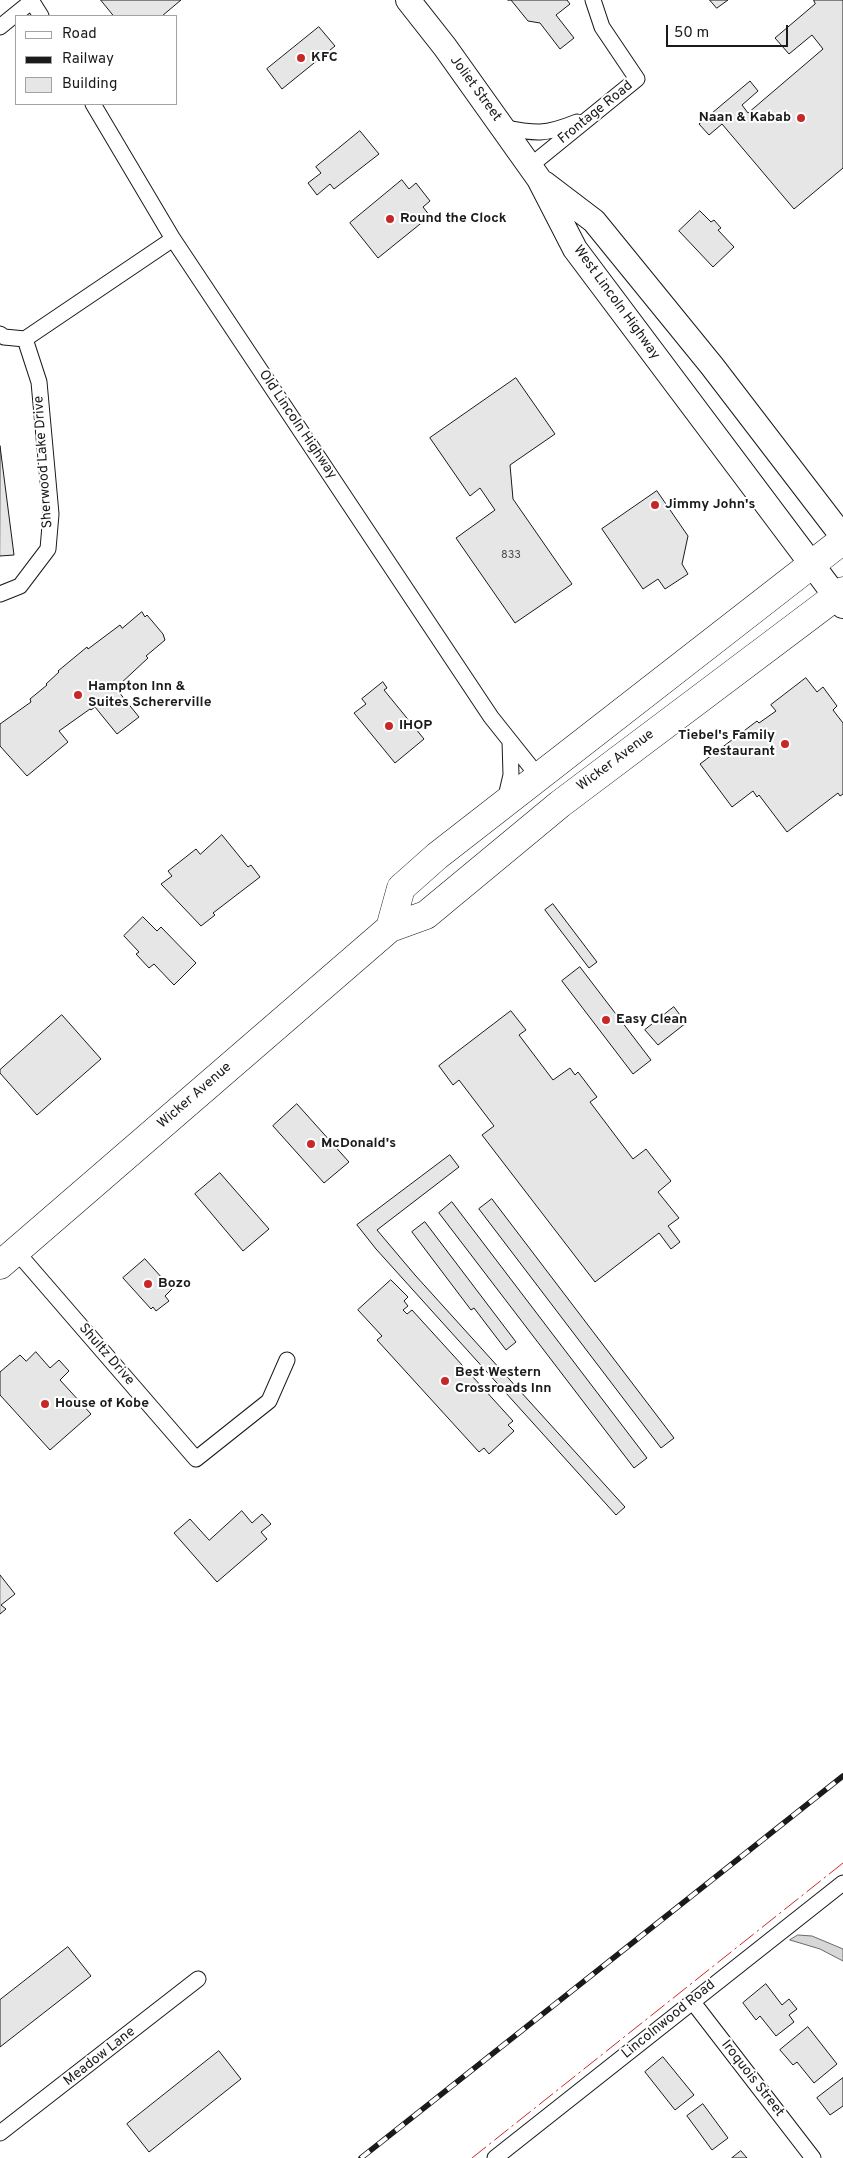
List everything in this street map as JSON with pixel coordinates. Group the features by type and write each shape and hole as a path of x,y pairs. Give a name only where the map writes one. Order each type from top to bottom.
{"highway":[{"path":"390,928 401,888 436,856 843,538"},
{"name":"Wicker Avenue","path":"8,1258 390,928 426,916 560,804 811,613 841,598"},
{"path":"487,864 486,848 534,806 546,792 538,776"}],"main road":[{"name":"Joliet Street","path":"408,0 445,47 534,172"},
{"path":"534,172 594,222 712,366 843,538"},
{"name":"West Lincoln Highway","path":"534,172 575,250 811,564 841,598"}],"street":[{"path":"0,27 32,0 40,15"},
{"name":"Frontage Road","path":"534,172 590,117 637,79 602,27 593,0"},
{"name":"Old Lincoln Highway","path":"94,105 173,239 486,709 538,776"},
{"path":"502,127 531,132 553,131 590,117"},
{"path":"0,334 4,337 25,339 173,239"},
{"name":"Sherwood Lake Drive","path":"0,594 20,586 48,550 51,514 39,382 25,339"},
{"path":"504,804 511,776 510,741"},
{"name":"Shultz Drive","path":"8,1258 196,1459 270,1401 287,1360"},
{"name":"Lincolnwood Road","path":"496,2158 843,1882"},
{"name":"Meadow Lane","path":"0,2133 198,1979"},
{"name":"Iroquois Street","path":"692,2001 813,2158"}],"shaded area":[{"path":"798,1935 812,1936 843,1949 843,1961 820,1949 790,1940"}],"building":[{"path":"101,0 181,0 163,15 113,15"},
{"path":"511,0 567,0 570,4 556,15 574,38 560,49 540,23 528,21"},
{"path":"710,0 728,0 717,8"},
{"path":"814,0 843,0 843,168 794,209 722,124 709,135 699,124 750,81 758,91 742,105 748,113 823,49 812,35 789,54 775,38 815,4"},
{"name":"KFC","path":"319,27 335,46 282,89 267,69"},
{"path":"360,131 379,154 334,189 330,184 317,195 308,183 321,173 316,167"},
{"name":"Round the Clock","path":"402,180 409,189 416,183 430,201 423,207 430,216 378,258 350,223"},
{"path":"700,211 711,222 714,220 721,228 718,230 734,247 713,267 679,231"},
{"path":"516,378 555,434 510,465 513,499 572,584 515,623 456,538 495,510 480,488 470,496 430,438"},
{"path":"0,446 14,555 0,556"},
{"path":"657,491 688,536 682,564 688,574 665,589 658,579 643,589 602,529"},
{"name":"Hampton Inn & Suites Schererville","path":"142,612 145,617 147,615 163,634 165,640 146,656 148,658 119,685 122,688 118,691 139,717 117,734 95,707 90,709 59,731 68,742 27,776 0,746 0,724 31,702 30,699 47,685 58,671 87,647 88,649 120,625 122,628"},
{"name":"Tiebel's Family Restaurant","path":"806,678 817,692 823,687 837,706 833,710 843,723 843,794 840,796 838,793 787,832 759,795 757,797 753,791 732,807 700,764 757,721 759,723 776,711 771,705"},
{"name":"IHOP","path":"383,682 387,688 384,690 424,739 395,763 354,713 366,704 362,699"},
{"path":"222,835 248,867 251,865 260,877 213,913 215,915 201,926 161,884 172,876 168,871 196,849 200,854"},
{"path":"553,904 597,962 589,968 545,910"},
{"path":"143,917 157,931 161,927 196,963 174,985 154,964 149,968 136,954 139,952 124,936"},
{"name":"Easy Clean","path":"580,967 651,1060 633,1074 562,981"},
{"path":"674,1007 686,1023 658,1045 645,1030"},
{"path":"511,1011 526,1030 519,1035 553,1080 570,1068 575,1075 578,1072 597,1097 590,1102 633,1159 646,1149 671,1181 658,1192 679,1218 668,1226 680,1242 671,1249 659,1233 595,1282 482,1135 494,1126 459,1080 453,1085 439,1066"},
{"path":"62,1015 101,1059 37,1115 0,1073 0,1070"},
{"name":"McDonald's","path":"297,1104 349,1162 324,1183 273,1126"},
{"path":"450,1155 459,1167 377,1230 415,1275 625,1507 616,1515 376,1249 357,1225"},
{"path":"220,1173 269,1229 243,1251 195,1194"},
{"path":"492,1199 674,1438 661,1448 479,1209"},
{"path":"452,1202 647,1458 634,1468 439,1213"},
{"path":"425,1222 516,1342 506,1350 474,1308 471,1310 412,1232"},
{"name":"Bozo","path":"145,1259 172,1289 165,1296 169,1301 156,1311 153,1307 151,1309 123,1278"},
{"name":"Best Western Crossroads Inn","path":"391,1280 408,1297 404,1301 408,1306 403,1310 407,1314 412,1310 513,1421 508,1425 514,1431 489,1454 484,1448 479,1452 377,1340 382,1336 358,1310"},
{"name":"House of Kobe","path":"36,1352 50,1368 59,1360 69,1371 60,1380 91,1414 50,1450 0,1395 0,1372 20,1355 26,1361"},
{"path":"242,1511 252,1523 262,1514 271,1524 261,1532 267,1539 217,1582 174,1533 190,1519 209,1540"},
{"path":"0,1575 15,1594 1,1605 6,1609 0,1614"},
{"path":"68,1947 91,1976 0,2047 0,2000"},
{"path":"766,1984 782,2005 789,1999 797,2009 789,2015 794,2022 776,2036 760,2016 756,2020 743,2003"},
{"path":"808,2027 837,2064 814,2083 797,2062 793,2065 780,2050"},
{"path":"219,2051 241,2079 149,2152 127,2124"},
{"path":"663,2057 694,2095 675,2110 645,2072"},
{"path":"843,2078 843,2106 830,2115 817,2098"},
{"path":"703,2104 728,2138 712,2150 687,2116"},
{"path":"741,2151 747,2158 732,2158"}],"railway":[{"path":"361,2158 843,1776"}],"power":[{"path":"472,2158 843,1863"}],"place":[{"name":"KFC","path":"301,58"},
{"name":"Naan & Kabab","path":"801,118"},
{"name":"Round the Clock","path":"390,219"},
{"name":"Jimmy John's","path":"655,505"},
{"name":"Hampton Inn & Suites Schererville","path":"78,695"},
{"name":"IHOP","path":"389,726"},
{"name":"Tiebel's Family Restaurant","path":"785,744"},
{"name":"Easy Clean","path":"606,1020"},
{"name":"McDonald's","path":"311,1144"},
{"name":"Bozo","path":"148,1284"},
{"name":"Best Western Crossroads Inn","path":"445,1381"},
{"name":"House of Kobe","path":"45,1404"}]}
